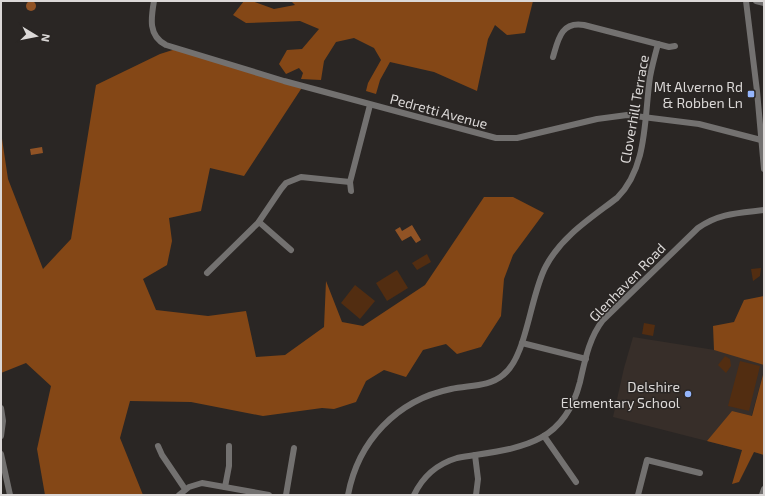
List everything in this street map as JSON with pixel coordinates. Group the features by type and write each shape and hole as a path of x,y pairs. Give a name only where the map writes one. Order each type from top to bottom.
{"street":[{"name":"Pedretti Avenue","path":"154,1 151,18 152,29 156,37 166,45 284,81 370,105 502,138 517,138 610,117 627,116 698,124 761,140"},
{"path":"746,1 761,91 761,140 764,169"},
{"path":"756,1 764,3"},
{"name":"Cloverhill Terrace","path":"553,57 560,34 566,28 575,24 669,47 675,46"},
{"name":"Cloverhill Terrace","path":"348,495 353,476 362,454 373,436 389,419 406,406 428,396 453,388 486,384 498,379 512,366 522,343 539,279 551,258 564,240 617,198 633,177 642,146 650,77 658,44"},
{"path":"351,191 350,182 370,105"},
{"path":"208,273 259,222 286,183 301,177 350,182"},
{"name":"Glenhaven Road","path":"414,495 422,481 438,466 457,458 523,446 544,436 560,422 572,404 593,335 603,320 698,228 720,216 764,210"},
{"path":"259,222 291,250"},
{"path":"522,343 586,359"},
{"path":"1,408 3,421 1,436"},
{"path":"544,436 576,482"},
{"path":"158,446 162,455 185,489"},
{"path":"225,487 229,466 229,446"},
{"path":"286,495 294,448"},
{"path":"1,454 9,492 5,495"},
{"path":"475,455 478,479 476,495"},
{"path":"638,495 647,460 700,474"},
{"path":"179,495 185,489 195,484 202,483 270,495"},
{"path":"762,495 764,489"}],"shaded area":[{"path":"31,1 36,6 31,11 26,6"},
{"path":"244,1 252,1 274,9 295,5 291,1 533,1 525,33 507,35 495,25 488,39 477,91 434,72 390,62 380,80 376,94 366,91 368,83 381,60 374,48 354,38 336,42 324,61 321,80 301,79 303,73 299,68 286,74 279,64 287,50 302,49 319,29 300,21 246,23 233,15"},
{"path":"179,48 303,86 244,176 210,168 201,211 169,218 172,241 167,265 143,279 156,310 208,316 246,311 256,357 285,355 324,327 326,281 342,322 363,326 425,285 484,197 513,197 544,213 513,255 504,279 501,316 481,347 457,354 446,344 423,350 406,377 384,370 366,381 356,402 334,409 322,408 263,416 191,402 130,401 120,438 143,495 45,495 37,449 51,386 26,363 1,373 1,132 8,179 43,269 71,239 96,85 160,54"},
{"path":"42,147 43,153 31,155 30,149"},
{"path":"412,225 421,240 416,243 411,236 402,241 395,230 400,227 402,231"},
{"path":"427,254 431,262 417,270 412,263"},
{"path":"761,268 760,276 753,281 751,269"},
{"path":"397,270 408,288 387,301 376,283"},
{"path":"355,285 375,301 360,319 341,303"},
{"path":"764,296 764,365 714,350 713,326 734,322 744,300"},
{"path":"644,323 655,325 653,336 642,334"},
{"name":"Delshire Elementary School","path":"633,337 721,351 764,365 764,371 742,450 613,417 624,368"},
{"path":"725,356 730,359 731,366 726,373 718,365"},
{"path":"740,361 760,366 749,411 728,406"},
{"path":"764,371 764,455 754,452 739,482 732,484 742,450 707,441 732,411 752,416"}],"place":[{"name":"Mt Alverno Rd & Robben Ln","path":"751,94"},
{"name":"Delshire Elementary School","path":"688,394"}]}
